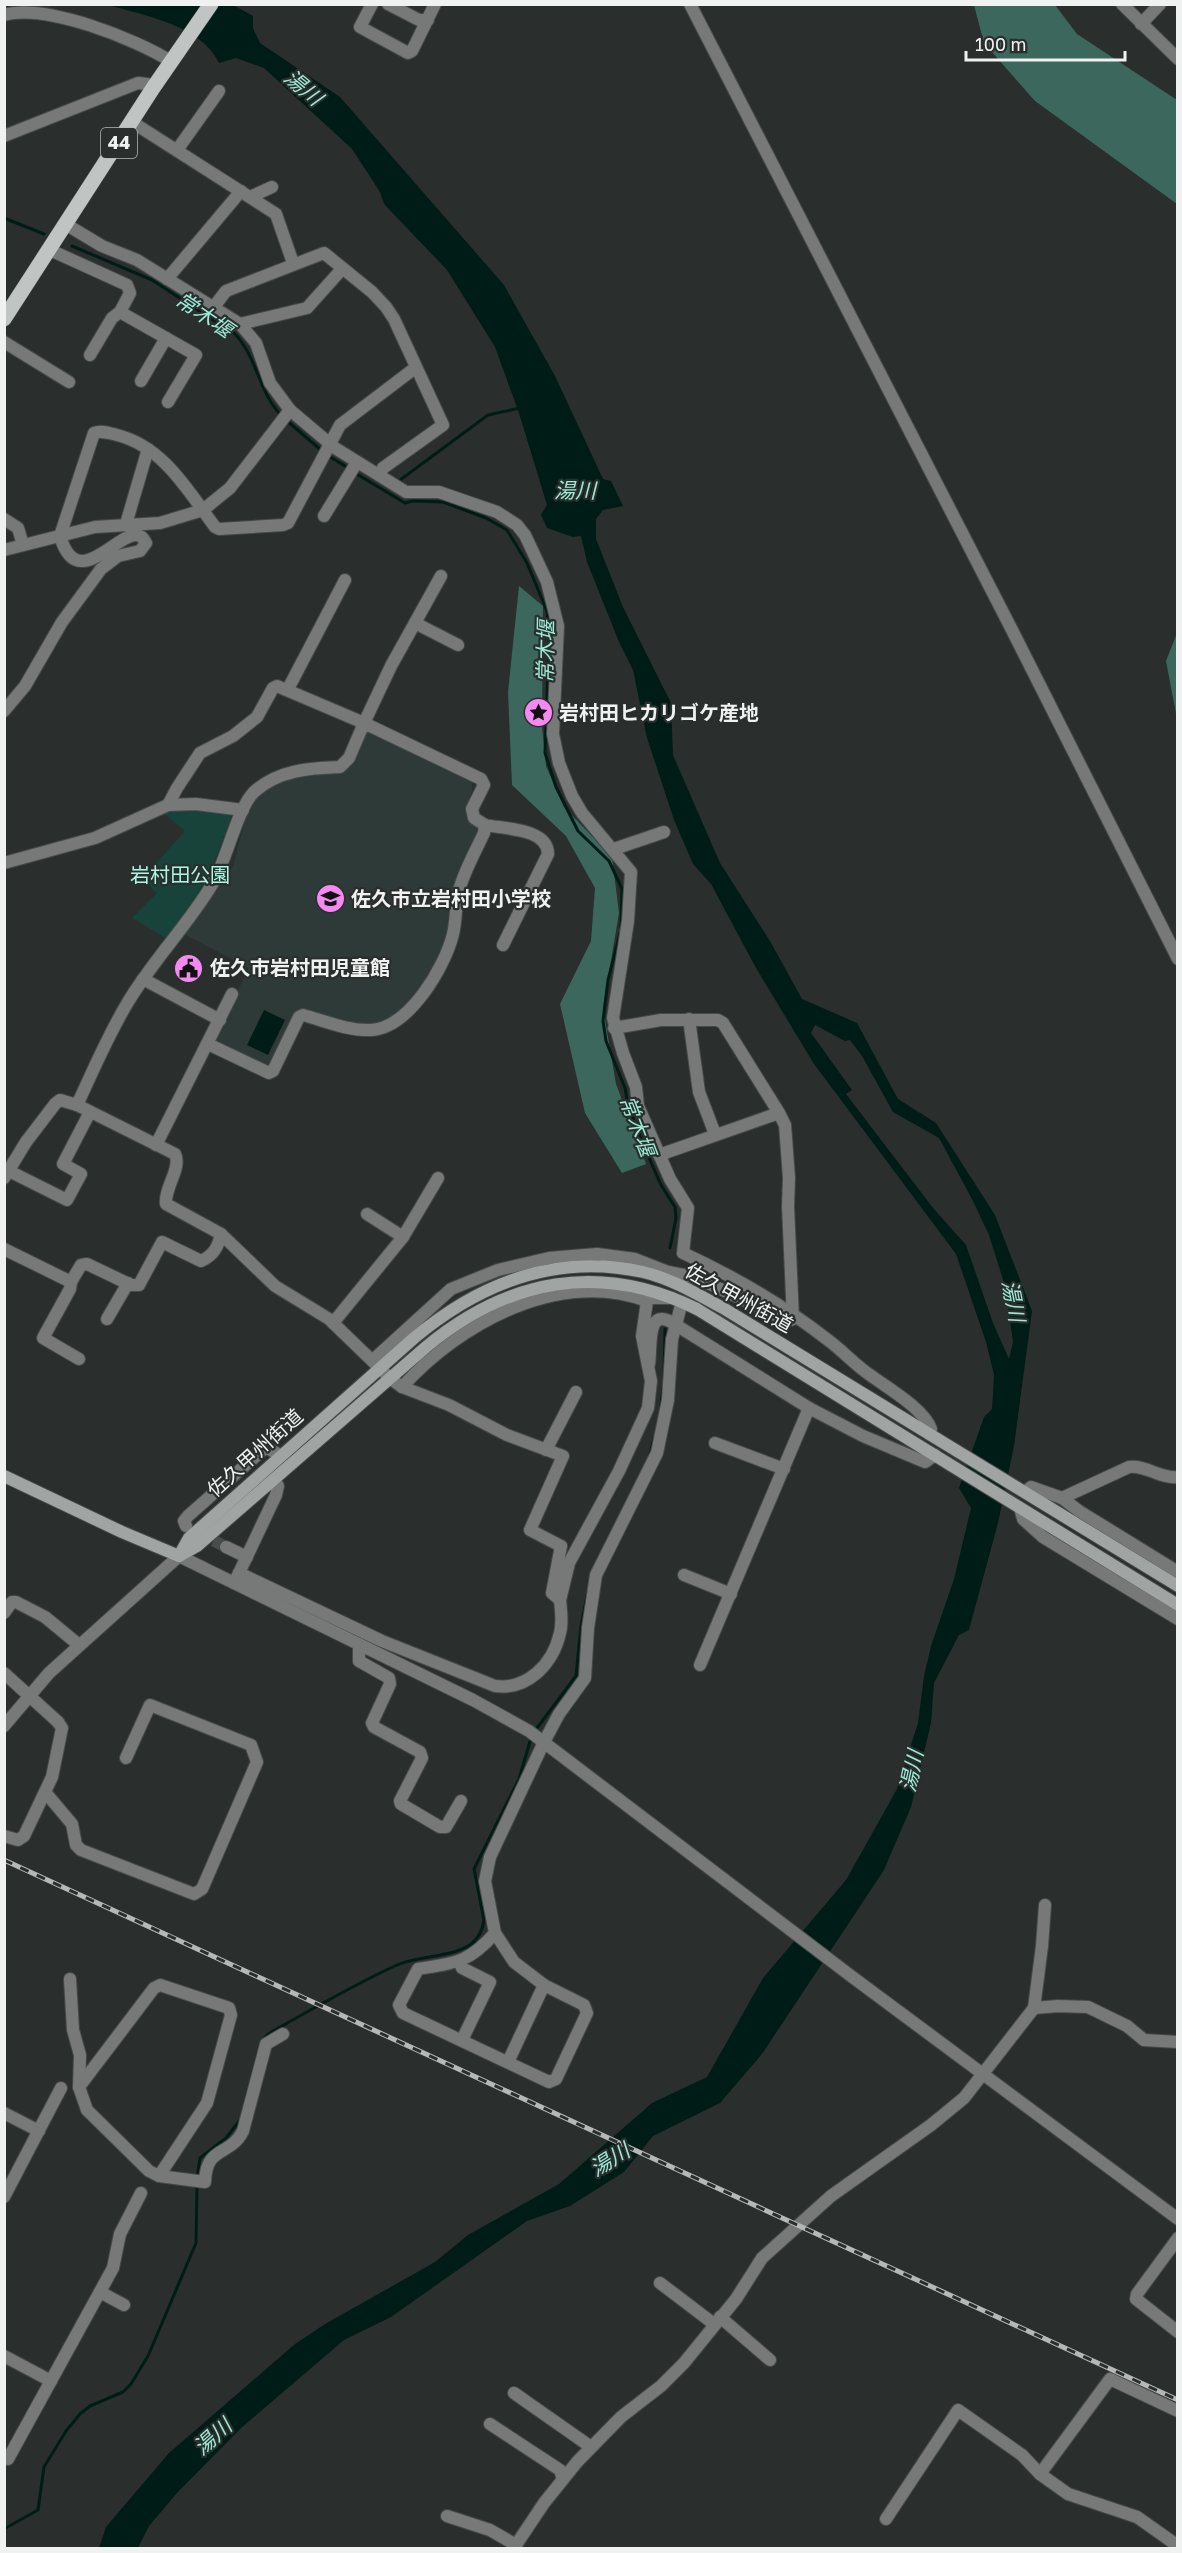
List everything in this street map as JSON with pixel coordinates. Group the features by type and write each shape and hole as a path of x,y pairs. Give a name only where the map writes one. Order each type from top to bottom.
{"main road":[{"name":"44","path":"4,320 153,88 211,4"},
{"name":"佐久甲州街道","path":"179,1556 189,1538 281,1456 376,1364 452,1308 486,1290 514,1279 550,1270 601,1267 667,1276 1178,1586"},
{"name":"佐久甲州街道","path":"179,1556 197,1546 446,1331 464,1319 486,1307 526,1292 572,1283 611,1282 638,1286 674,1298 720,1322 1178,1605"},
{"path":"4,1476 122,1532 179,1556"}],"street":[{"path":"372,4 360,27 408,53 412,51 435,4"},
{"path":"388,4 419,20 428,20"},
{"path":"690,4 1011,628 1178,959"},
{"path":"1122,4 1178,59"},
{"path":"1141,24 1160,4"},
{"path":"4,15 16,12 74,21 136,41 173,59"},
{"path":"4,136 138,83 147,84 153,88"},
{"path":"177,150 219,91"},
{"path":"132,122 276,214 293,263"},
{"path":"167,279 246,194 272,186"},
{"path":"65,227 102,246 137,260 240,324 256,343 285,416 326,449 354,467 388,481 406,492 439,492 482,506 510,519 525,535 547,582 558,626 553,734 559,763 572,796 582,813 631,872 626,932 613,1009 614,1028 636,1087 638,1106 658,1155 688,1208 682,1271"},
{"path":"51,248 127,285 130,293 120,312 112,318 90,355"},
{"path":"213,308 226,291 293,263 324,253 372,292 394,318 443,425 383,468 388,481"},
{"path":"240,324 307,308 342,269"},
{"path":"120,312 196,355 168,402"},
{"path":"141,381 166,338"},
{"path":"4,342 69,382"},
{"path":"4,711 25,686 62,622 101,569 118,556 140,551 146,543 141,536 135,534 116,543 96,557 84,561 66,552 60,536 94,434 98,432 120,436 148,449 172,469 219,529 288,523 340,425 415,368"},
{"path":"4,550 95,527 160,523 203,510 230,488 285,416"},
{"path":"126,524 148,449"},
{"path":"324,516 354,467"},
{"path":"4,519 18,528 23,545"},
{"path":"77,1105 127,1003 212,885 224,862 243,810 254,793 277,778 298,770 340,767 345,764 391,666 441,576"},
{"path":"288,689 345,580"},
{"path":"415,623 458,645"},
{"path":"168,805 200,753 233,736 257,717 273,688 288,689 481,779 483,785 472,810 474,818 485,825 525,832 544,841 548,847 548,854 503,945"},
{"path":"4,863 79,844 168,805 196,804 243,810"},
{"path":"208,1044 269,1073 273,1071 299,1017 303,1015 348,1027 372,1030 383,1028 405,1015 419,1002 446,953 456,917 460,886 484,833 485,825"},
{"path":"614,849 664,832"},
{"path":"143,979 220,1020"},
{"path":"156,1145 232,994"},
{"path":"689,1019 699,1092 715,1134"},
{"path":"614,1028 661,1020 718,1020 723,1023 785,1125 789,1178 793,1318 788,1321 712,1284 689,1276 667,1276"},
{"path":"90,1112 63,1164 81,1174 67,1200 7,1174 26,1142 60,1100 77,1105 175,1154 177,1159 165,1196 166,1204 221,1234 275,1286 333,1323 402,1387 449,1405 507,1436 563,1456 530,1530 561,1546 552,1593 560,1600"},
{"path":"658,1155 779,1113"},
{"path":"333,1323 403,1237 438,1178"},
{"path":"367,1214 403,1237"},
{"path":"79,1359 43,1338 81,1265 87,1264 128,1283 139,1285 162,1242 201,1261 209,1258 217,1248 221,1234"},
{"path":"4,1249 71,1282"},
{"path":"683,1253 761,1293 792,1314 900,1396 929,1423 931,1430 929,1434"},
{"path":"107,1318 128,1283"},
{"path":"402,1387 454,1341 497,1316 545,1297 586,1292 631,1295 648,1301"},
{"path":"649,1364 644,1352 642,1336 648,1301 650,1298 674,1298"},
{"path":"495,1933 471,1956 459,1961 418,1969 399,2005 403,2013 549,2082 556,2079 587,2013 584,2005 544,1985 514,1962 495,1933 485,1881 490,1857 542,1741 585,1678 588,1628 598,1567 657,1453 667,1410 672,1339 680,1310"},
{"path":"4,1726 29,1695 79,1645 179,1556 472,1678 506,1687 524,1683 550,1658 560,1633 560,1600 569,1563 643,1423 651,1395 649,1364 651,1328 662,1319 676,1325 809,1408 863,1436 925,1462 937,1456"},
{"path":"546,1450 576,1392"},
{"path":"700,1665 809,1408"},
{"path":"715,1443 784,1469"},
{"path":"186,1526 184,1521 188,1516 266,1447 281,1456"},
{"path":"1062,1498 1129,1467 1138,1466 1167,1477 1178,1477"},
{"path":"236,1578 276,1495 278,1486 274,1480"},
{"path":"1019,1489 1031,1487 1062,1498 1078,1511 1178,1572"},
{"path":"1016,1505 1023,1519 1043,1537 1178,1619"},
{"path":"226,1547 247,1557"},
{"path":"684,1575 731,1594"},
{"path":"236,1578 529,1731 832,1962 1178,2219"},
{"path":"4,1613 8,1605 16,1602 45,1617 79,1645"},
{"path":"359,1644 358,1661 389,1678 390,1684 372,1723 374,1727 420,1752 422,1758 400,1801 401,1804 440,1827 446,1827 461,1801"},
{"path":"4,1673 62,1728 52,1777 24,1836 18,1840 4,1836"},
{"path":"45,1792 72,1824 76,1845 81,1850 194,1894 202,1889 257,1762 251,1746 150,1705 126,1758"},
{"path":"447,2516 490,2530 515,2547 562,2479 591,2447 621,2417 661,2386 684,2363 736,2299 762,2258 831,2196 957,2104 1034,2008 1045,1905"},
{"path":"459,1961 462,1968 490,1982 462,2040"},
{"path":"70,1979 73,2030 80,2055 79,2086 87,2110 149,2171 159,2176 205,2182 205,2169 212,2156 235,2143 239,2138 266,2044 283,2034"},
{"path":"79,2086 154,1988 160,1985 229,2008 231,2015 207,2103 159,2176"},
{"path":"508,2062 544,1985"},
{"path":"1034,2008 1088,2007 1127,2026 1144,2040 1178,2042"},
{"path":"4,2197 61,2088"},
{"path":"4,2113 39,2131"},
{"path":"8,2459 113,2268 120,2234 141,2193"},
{"path":"1178,2238 1137,2294 1136,2299 1178,2332"},
{"path":"660,2283 770,2360"},
{"path":"100,2292 124,2305"},
{"path":"4,2356 51,2381"},
{"path":"1040,2474 1110,2379 1178,2411"},
{"path":"514,2393 591,2447"},
{"path":"886,2519 958,2410 1022,2455 1040,2474 1068,2494 1137,2517 1178,2546"},
{"path":"490,2424 561,2470 562,2479"}],"shaded area":[{"path":"974,5 1055,5 1077,34 1177,100 1177,204 1035,101 984,43"},
{"path":"519,586 543,606 542,727 546,766 564,807 612,857 619,913 603,1008 616,1084 646,1164 622,1173 585,1113 560,1004 591,941 595,888 566,836 512,785 508,692"},
{"path":"1177,633 1177,719 1166,661"},
{"name":"佐久市立岩村田小学校","path":"365,728 472,779 472,790 466,812 467,818 477,829 477,834 457,874 445,940 439,957 415,1000 400,1014 375,1027 351,1025 299,1010 271,1067 268,1068 212,1041 249,968 182,933 233,866 246,817 258,796 269,787 300,772 337,771"}],"green space":[{"name":"岩村田公園","path":"185,808 230,814 231,818 208,878 167,938 132,918 157,893 142,879 185,831 161,811"}],"water":[{"name":"湯川","path":"108,5 233,5 253,16 253,28 260,43 340,97 504,285 555,376 603,479 611,481 623,506 603,510 596,519 596,539 623,607 671,703 673,755 720,863 770,941 802,999 857,1023 898,1099 936,1123 995,1215 1032,1311 1014,1446 998,1523 969,1630 959,1635 934,1683 931,1723 911,1807 884,1870 762,2054 720,2103 653,2136 624,2172 570,2206 527,2221 391,2317 344,2340 240,2429 177,2493 149,2526 138,2548 99,2548 106,2527 169,2453 295,2344 325,2324 435,2262 468,2235 559,2184 652,2103 707,2077 763,1978 846,1880 897,1789 918,1723 924,1676 931,1646 954,1579 971,1508 959,1488 984,1417 992,1409 994,1375 986,1342 956,1254 814,1064 756,968 711,884 693,864 674,820 647,738 633,670 619,642 587,562 581,536 573,537 547,528 541,515 547,505 519,413 495,347 447,270 384,204 380,192 352,149 264,68 236,58 219,63 211,50 186,31 155,18","holes":["815,1025 845,1041 850,1040 862,1056 893,1112 939,1138 973,1201 989,1235 1005,1286 1013,1342 1009,1359 993,1323 966,1245 933,1208 846,1094 852,1090 811,1033"]},
{"path":"264,1010 285,1020 268,1055 247,1045"}],"waterway":[{"path":"4,218 44,234"},
{"name":"常木堰","path":"72,246 152,280 235,334 248,353 268,396 281,415"},
{"path":"396,483 488,415 520,408"},
{"name":"常木堰","path":"286,420 322,451"},
{"name":"常木堰","path":"327,455 350,469"},
{"name":"常木堰","path":"355,473 405,503 443,502 486,518 507,530 527,563 547,611 549,640 545,753 556,787 578,831 609,861 622,889 621,927"},
{"name":"常木堰","path":"620,933 608,980 603,1021 606,1041 646,1151 661,1185 675,1207 676,1218 670,1248"},
{"path":"664,1379 665,1329"},
{"path":"661,1405 663,1388"},
{"path":"650,1455 654,1438"},
{"path":"534,1732 576,1676 581,1626 588,1591"},
{"path":"264,2039 268,2034 316,2007 397,1965 460,1950 477,1938 484,1920 474,1869 519,1779 531,1738"},
{"path":"245,2102 260,2045"},
{"path":"197,2179 200,2158 226,2138 240,2120"},
{"path":"4,2529 38,2510 44,2467 66,2431 80,2414 90,2406 123,2392 131,2384 148,2356 196,2243 197,2185"}],"tunnel":[{"path":"198,1532 226,1547"}],"railway":[{"path":"4,1860 1178,2400"}],"place":[{"name":"岩村田ヒカリゴケ産地","path":"538,713"},
{"name":"佐久市立岩村田小学校","path":"330,899"},
{"name":"佐久市岩村田児童館","path":"189,968"}]}
